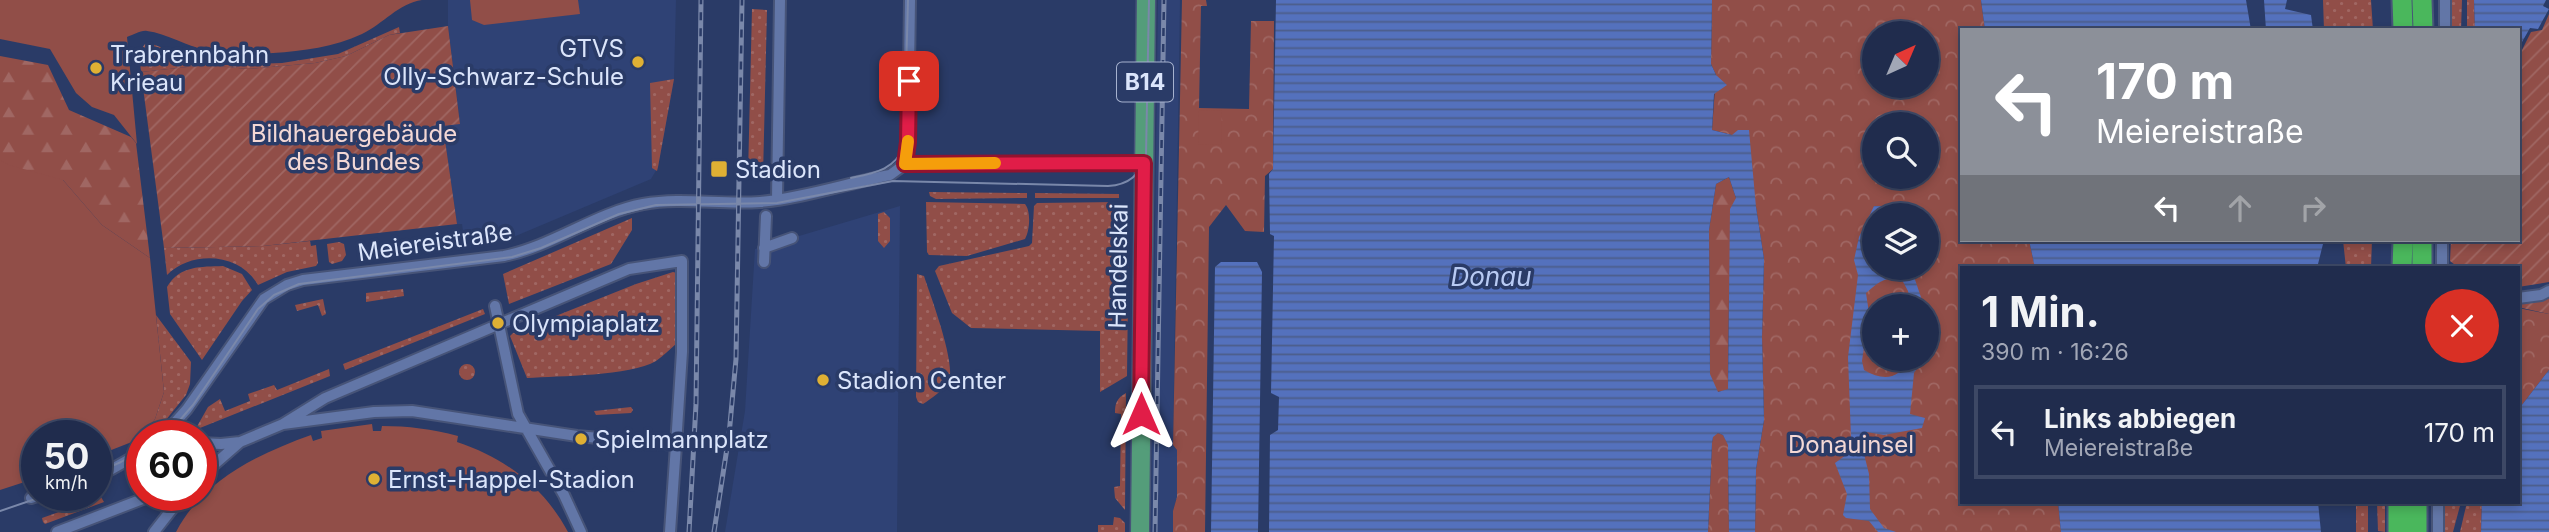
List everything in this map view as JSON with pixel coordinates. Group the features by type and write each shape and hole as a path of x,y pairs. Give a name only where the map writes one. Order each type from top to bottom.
{"highway":[{"path":"2402,0 2403,28"},
{"path":"2422,0 2423,28"},
{"path":"2402,266 2403,242"},
{"path":"2422,242 2422,266"},
{"path":"2398,504 2398,532"},
{"path":"2417,504 2417,532"}],"main road":[{"name":"Handelskai","path":"1140,532 1146,0"}],"street":[{"path":"780,0 777,198 890,174 905,164 1144,163"},
{"path":"905,164 908,142 910,0"},
{"path":"2445,0 2445,28"},
{"name":"Meiereistraße","path":"178,420 255,309 264,299 286,285 303,280 519,253 641,204 675,201 760,202 777,198"},
{"path":"764,262 766,216"},
{"path":"764,248 793,238"},
{"path":"2442,242 2442,266"},
{"path":"217,462 240,442 283,424 325,398 629,269 682,261 682,352 670,532"},
{"path":"2520,298 2549,291"},
{"path":"495,306 513,395 525,429 564,495 581,532"},
{"path":"283,424 374,412 412,411 525,429 634,443 676,445"},
{"path":"217,443 240,442"},
{"path":"2438,504 2438,532"},
{"path":"58,532 126,506"},
{"path":"154,532 170,511"}],"shaded area":[{"path":"448,0 676,0 674,79 658,167 651,179 506,240 488,246 465,247 462,224 457,224 443,126 460,123 448,26"},
{"path":"1158,0 1180,0 1173,445 1177,450 1177,497 1173,511 1173,532 1151,532"},
{"name":"Stadion Center","path":"900,206 897,532 725,532 745,411 755,249"}],"green space":[{"name":"Trabrennbahn Krieau","path":"0,0 422,0 398,9 370,30 351,38 296,51 225,53 201,49 147,31 127,37 137,144 114,115 92,107 76,93 50,49 0,39"},
{"path":"470,0 578,0 580,14 484,25 472,20"},
{"path":"1182,0 1206,0 1207,6 1201,6 1199,108 1249,109 1251,21 1274,21 1273,169 1265,176 1264,232 1245,231 1226,205 1209,227 1205,532 1173,532 1173,511 1177,497 1177,450 1173,445"},
{"name":"Donauinsel","path":"1712,0 1981,0 1985,28 1960,28 1960,242 2029,242 2035,266 1960,266 1960,504 2058,504 2061,532 1755,532 1756,469 1764,420 1764,259 1756,207 1732,135 1712,130 1716,75 1711,64"},
{"path":"2323,0 2371,0 2373,28 2324,28"},
{"path":"2451,0 2462,0 2461,28 2450,28"},
{"path":"2467,0 2474,0 2475,28 2467,28"},
{"path":"752,9 767,10 763,176 748,175"},
{"path":"2549,14 2549,282 2520,287 2520,266 2456,266 2450,261 2451,242 2520,242 2520,54 2531,32 2542,30"},
{"name":"Bildhauergebäude des Bundes","path":"448,26 460,124 443,126 457,224 263,246 164,248 141,72 206,65 248,69 315,63 346,56 389,35"},
{"path":"399,27 400,33 389,35 346,56 315,63 248,69 206,65 141,72 139,52 145,44 197,60 224,65 282,63 338,54"},
{"path":"0,56 48,65 69,110 131,137 136,143 150,258 102,225 63,180 0,180"},
{"path":"674,79 657,171 652,168 650,83"},
{"path":"1199,110 1222,111 1221,145 1198,144"},
{"path":"0,160 63,180 102,225 150,258 164,392 154,420 126,420 126,444 112,450 112,420 21,420 21,483 0,490"},
{"path":"1729,177 1736,198 1729,293 1728,390 1717,392 1710,375 1709,230 1716,184"},
{"path":"929,192 1027,193 1027,198 936,199 930,196"},
{"path":"1035,193 1119,194 1119,198 1035,198"},
{"path":"926,202 1025,204 1029,216 1027,235 1025,239 967,256 929,255"},
{"path":"1118,202 1129,213 1127,376 1100,392 1100,331 971,328 952,313 935,271 939,266 1029,246 1032,243 1034,206 1037,203"},
{"path":"884,212 890,218 890,241 884,248 878,241 878,214"},
{"path":"632,218 632,230 611,264 509,304 503,274"},
{"path":"310,241 311,246 316,245 316,266 287,272 258,285 240,266 215,259 189,262 167,275 164,248 263,246"},
{"path":"2343,242 2372,242 2371,266 2346,266"},
{"path":"327,244 344,244 346,255 342,261 332,264 329,262"},
{"path":"223,266 242,274 252,290 202,360 170,314 167,287 185,271 199,267"},
{"path":"673,272 677,273 677,343 656,361 629,370 527,378 510,336 513,333"},
{"path":"917,274 924,276 937,314 950,375 946,386 923,404 918,402 916,397"},
{"path":"403,289 404,296 366,302 366,293"},
{"path":"2549,298 2549,314 2520,307 2520,304"},
{"path":"323,299 326,314 322,316 318,305 297,311 295,305"},
{"path":"2520,308 2549,314 2549,370 2520,407"},
{"path":"483,309 485,314 345,370 343,364"},
{"path":"156,315 191,362 190,384 186,395 166,420 154,420 164,392"},
{"path":"467,364 473,366 473,378 467,380 461,378 459,372 461,366"},
{"path":"329,369 330,376 217,421 201,420 208,407 220,399 225,411 250,401 248,394 274,385 277,390"},
{"path":"1126,393 1125,510 1115,498 1114,487 1120,486 1121,414 1115,413 1115,406"},
{"path":"631,407 631,413 596,415 594,411"},
{"name":"Ernst-Happel-Stadion","path":"372,424 373,431 381,431 382,426 401,427 458,436 457,442 491,456 522,476 547,501 568,532 176,532 190,511 217,511 217,483 234,471 271,451 311,435 313,441 322,438 321,431"},
{"name":"Donauinsel","path":"1718,433 1723,435 1728,444 1729,532 1708,532 1712,443 1713,436"},
{"path":"2356,504 2368,504 2368,532 2356,532"},
{"path":"2377,504 2385,504 2385,532 2378,531"},
{"path":"2444,504 2460,504 2453,532 2445,532"},
{"path":"2467,504 2482,504 2481,532 2460,532"},
{"path":"62,511 80,511 45,524 42,518"},
{"path":"1114,517 1125,523 1125,532 1098,532 1098,525 1113,525"}],"water":[{"name":"Donau","path":"1276,0 1712,0 1711,64 1716,75 1727,85 1714,94 1712,130 1732,135 1738,130 1749,130 1764,259 1764,420 1756,469 1755,532 1729,532 1728,445 1723,435 1718,433 1713,437 1712,443 1708,532 1269,532 1270,435 1278,430 1279,397 1271,393 1274,236 1270,234 1269,174 1273,169","holes":["1729,177 1736,198 1730,209 1728,389 1718,392 1710,374 1709,230 1716,184"]},
{"path":"1981,0 2246,0 2251,28 1985,28"},
{"path":"2264,0 2287,0 2285,9 2311,15 2313,28 2266,28"},
{"path":"2474,0 2546,0 2543,6 2549,9 2538,29 2530,28 2520,46 2520,28 2475,28"},
{"path":"1862,231 1862,280 1885,280 1866,294 1862,294 1862,371 1884,377 1900,371 1915,371 1910,414 1925,418 1922,428 1884,435 1866,432 1861,442 1869,474 1870,509 1884,528 1896,532 1878,532 1869,521 1846,518 1843,515 1847,494 1835,463 1846,455 1851,438 1848,357 1858,275 1854,260"},
{"path":"2029,242 2324,242 2318,266 2035,266"},
{"path":"1221,262 1257,262 1262,272 1258,532 1211,532 1215,267"},
{"path":"1902,280 1915,280 1920,294 1908,294"},
{"path":"2549,370 2549,532 2481,532 2482,504 2520,504 2520,407"},
{"path":"2058,504 2318,504 2321,532 2061,532"}],"tram line":[{"path":"851,178 883,169 895,160 904,146 908,0"},
{"path":"180,420 258,309 274,295 299,284 512,257 541,248 619,214 656,205 777,203 893,181 1108,186 1122,184 1133,178 1146,155 1149,0"},
{"path":"112,466 126,459"},
{"path":"0,511 21,504"}],"railway":[{"path":"689,532 696,404 701,0"},
{"path":"714,532 729,435 736,359 742,0"},
{"path":"1155,532 1164,0"}],"slow traffic":[{"path":"908,141 905,164 995,163"}],"place":[{"name":"GTVS Olly-Schwarz-Schule","path":"638,62"},
{"name":"Trabrennbahn Krieau","path":"96,68"},
{"name":"Stadion","path":"719,169"},
{"name":"Olympiaplatz","path":"498,323"},
{"name":"Stadion Center","path":"823,380"},
{"name":"Spielmannplatz","path":"581,439"},
{"name":"Ernst-Happel-Stadion","path":"374,479"}],"route":[{"path":"909,81 905,164 1144,163 1141,414"}]}
